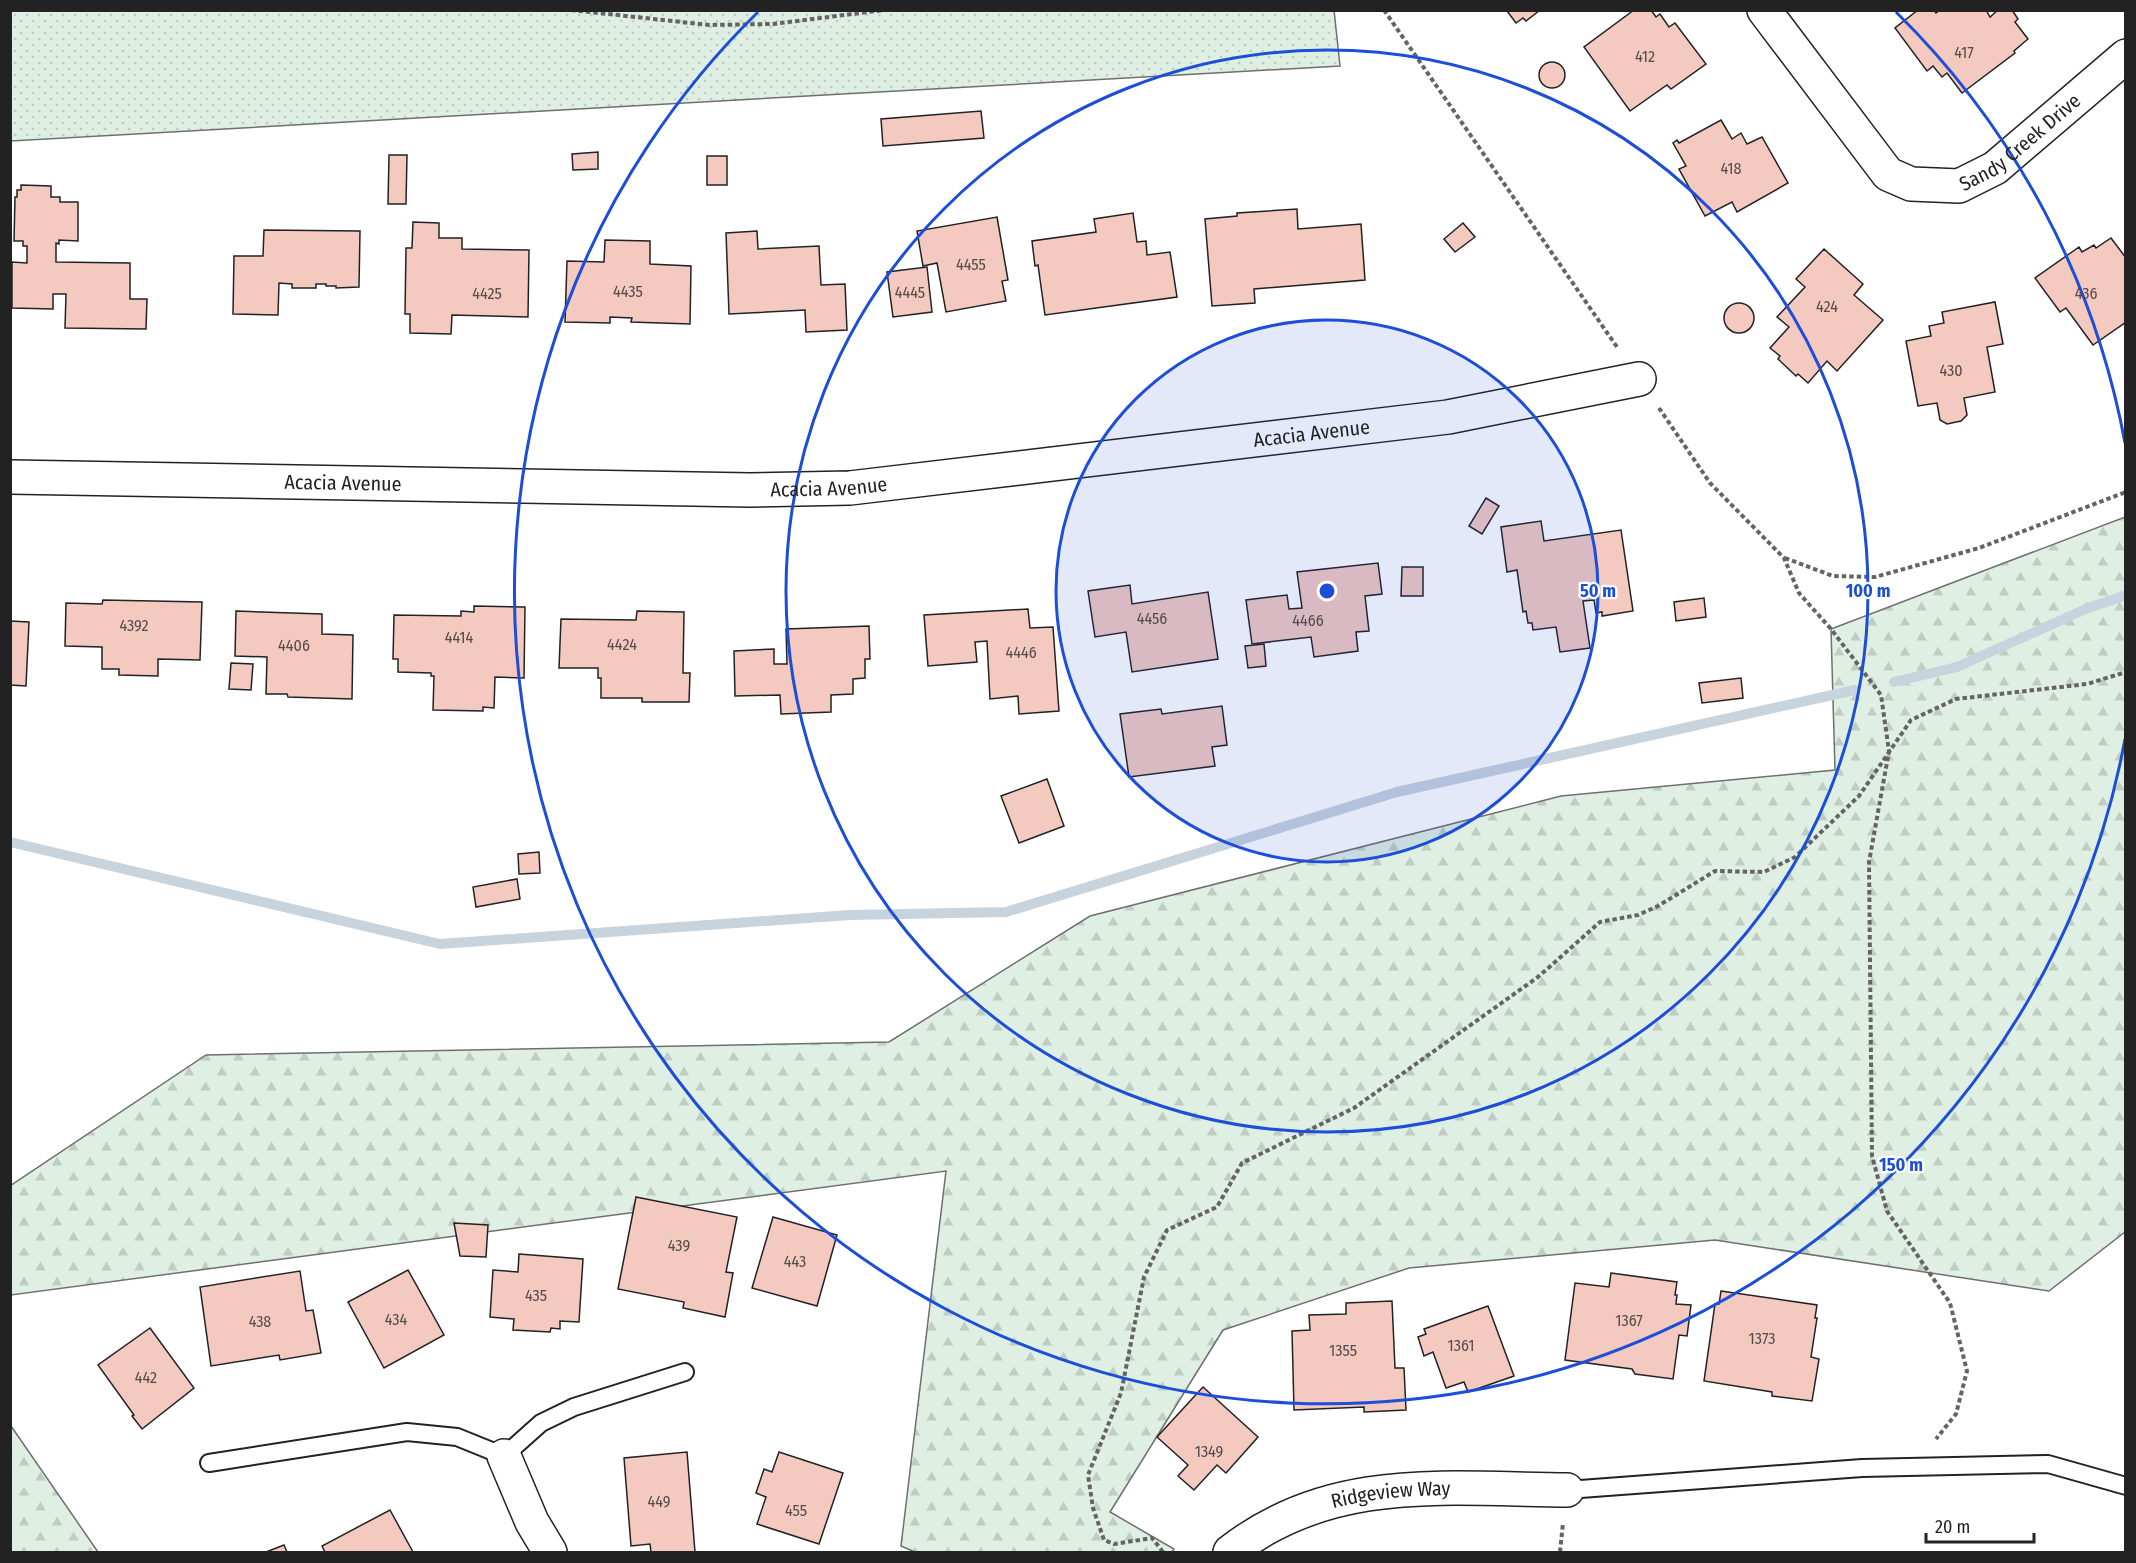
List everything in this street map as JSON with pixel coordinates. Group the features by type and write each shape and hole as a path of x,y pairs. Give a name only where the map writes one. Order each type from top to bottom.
{"street":[{"name":"Sandy Creek Drive","path":"1764,10 1888,174 1911,184 1959,186 1995,168 2126,56"},
{"name":"Acacia Avenue","path":"10,477 750,490 850,488 1448,417 1639,379"},
{"path":"504,1456 532,1522 550,1552"},
{"name":"Ridgeview Way","path":"1230,1552 1275,1523 1305,1509 1369,1492 1401,1489 1567,1490"}],"lane":[{"path":"209,1463 406,1432 457,1437 504,1456 542,1423 574,1407 685,1372"},
{"path":"1567,1490 1862,1468 2048,1464 2126,1486"}],"path":[{"path":"571,10 709,25 773,24 884,10"},
{"path":"1384,10 1710,483 1784,558 1799,593 1831,629 1881,695 1889,751 1869,862 1872,1156 1887,1211 1950,1303 1966,1371 1956,1414 1938,1438 1927,1442"},
{"path":"1784,558 1833,576 1875,577 1979,548 2126,492"},
{"path":"1163,1552 1152,1538 1114,1544 1104,1540 1093,1508 1088,1475 1121,1393 1144,1277 1167,1230 1217,1208 1242,1163 1354,1108 1538,978 1600,922 1638,915 1658,906 1715,871 1764,872 1796,857 1859,796 1911,720 1956,699 2087,684 2126,672"}],"green space":[{"path":"1334,10 1340,66 11,141 11,11"},
{"path":"2125,517 2125,1232 2049,1291 1715,1240 1409,1268 1223,1330 1110,1512 1174,1549 1172,1552 915,1552 901,1546 946,1171 11,1295 10,1186 206,1055 889,1042 1090,916 1561,796 1835,770 1831,629"},
{"path":"11,1426 98,1552 11,1552"}],"building":[{"path":"1540,10 1526,21 1523,18 1516,23 1507,11"},
{"path":"1634,10 1651,10 1656,17 1660,14 1669,27 1675,23 1706,64 1671,89 1667,85 1630,111 1584,47"},
{"path":"1918,10 1934,10 1936,13 1940,10 1986,10 1990,17 1998,10 2012,10 2018,19 2015,22 2028,39 2014,51 2015,53 1962,93 1947,73 1942,77 1933,66 1927,71 1895,28"},
{"path":"1552,62 1561,66 1565,75 1561,84 1552,88 1543,84 1539,75 1543,66"},
{"path":"981,111 984,138 883,146 881,119"},
{"path":"1721,120 1732,139 1741,133 1747,144 1762,137 1788,183 1737,212 1732,202 1705,216 1679,169 1686,166 1673,143 1677,140 1679,143"},
{"path":"598,152 598,169 573,170 572,154"},
{"path":"389,155 407,155 406,204 388,204"},
{"path":"707,156 727,156 727,185 707,185"},
{"path":"21,185 51,186 51,197 60,197 60,202 78,202 78,241 59,240 59,244 56,243 56,262 130,263 130,299 147,299 146,329 65,328 66,294 53,294 53,309 12,308 12,262 27,263 27,246 23,246 23,241 14,241 15,197 17,197 17,190 21,190"},
{"path":"1297,209 1298,229 1361,224 1365,280 1254,289 1255,303 1212,306 1205,219 1237,216 1237,213"},
{"path":"1133,213 1137,242 1146,241 1147,255 1170,252 1177,297 1045,315 1032,241 1096,232 1094,219"},
{"path":"997,217 1008,280 1002,281 1006,301 946,312 937,263 923,266 917,231"},
{"path":"413,222 439,223 439,238 462,238 462,249 529,250 528,317 452,315 451,334 410,333 410,314 405,314 406,248 412,248"},
{"path":"1463,223 1475,237 1455,252 1444,239"},
{"path":"264,230 360,231 359,287 336,288 336,286 326,286 326,284 316,284 316,288 292,288 292,284 279,283 278,315 233,314 234,256 263,256"},
{"path":"757,231 758,249 819,246 821,285 845,284 847,330 806,332 805,310 729,314 726,233"},
{"path":"2111,238 2126,258 2126,322 2093,345 2066,308 2060,312 2035,278 2079,247 2082,252 2094,245 2096,248"},
{"path":"605,240 650,241 650,264 691,266 690,324 631,322 632,318 610,317 610,323 565,322 567,261 604,262"},
{"path":"1824,249 1863,284 1854,295 1883,320 1837,371 1827,361 1808,383 1798,374 1796,376 1778,359 1780,356 1770,348 1789,327 1777,317 1805,287 1796,279"},
{"path":"927,267 932,312 893,317 887,272"},
{"path":"1995,302 2003,344 1987,347 1995,392 1964,398 1967,415 1961,421 1947,424 1940,420 1937,403 1918,406 1906,341 1931,336 1929,326 1944,323 1942,312"},
{"path":"1739,303 1750,307 1754,318 1750,329 1739,333 1728,329 1724,318 1728,307"},
{"path":"1486,498 1499,506 1482,534 1469,526"},
{"path":"1541,521 1544,541 1621,530 1633,611 1602,616 1602,612 1596,613 1594,600 1583,601 1590,648 1560,652 1556,627 1533,630 1532,623 1528,623 1526,611 1523,612 1517,570 1507,572 1501,527"},
{"path":"1378,563 1382,594 1365,596 1369,631 1356,632 1358,651 1314,657 1311,637 1252,644 1246,600 1287,595 1289,609 1302,608 1297,572"},
{"path":"1402,567 1423,567 1423,596 1401,596"},
{"path":"1130,585 1132,604 1208,592 1218,659 1132,672 1126,632 1095,637 1088,591"},
{"path":"1704,598 1706,617 1676,621 1674,602"},
{"path":"103,600 202,602 200,660 158,659 158,676 119,675 119,669 102,669 102,647 65,646 66,603 102,604"},
{"path":"474,606 525,607 524,678 495,677 494,708 483,707 483,711 433,710 434,676 431,676 431,673 398,672 398,659 393,659 394,615 461,616 461,611 474,612"},
{"path":"1028,609 1030,628 1053,627 1059,711 1019,714 1018,696 990,699 987,641 975,642 977,662 928,666 924,615"},
{"path":"236,611 322,614 322,634 353,635 352,699 266,694 267,657 235,656"},
{"path":"637,611 684,612 683,673 690,673 689,702 642,702 642,698 601,698 601,678 598,678 598,668 559,668 561,619 636,620"},
{"path":"10,621 29,622 26,686 10,685"},
{"path":"869,626 870,659 865,659 865,678 853,679 853,694 831,695 831,712 781,714 780,695 735,696 734,651 774,649 774,664 787,664 786,629"},
{"path":"1264,644 1266,666 1248,668 1245,646"},
{"path":"231,663 253,664 251,690 229,689"},
{"path":"1741,678 1743,698 1702,703 1699,683"},
{"path":"1222,706 1227,745 1212,747 1215,766 1129,777 1120,714 1161,709 1162,714"},
{"path":"1047,779 1064,826 1019,843 1001,796"},
{"path":"539,852 540,873 519,874 518,854"},
{"path":"517,879 520,899 476,907 473,887"},
{"path":"636,1197 737,1217 726,1272 733,1273 725,1317 683,1308 684,1302 618,1289"},
{"path":"773,1217 837,1235 817,1306 752,1288"},
{"path":"454,1223 488,1225 486,1257 460,1256"},
{"path":"519,1254 583,1259 579,1322 560,1321 560,1329 551,1328 550,1332 513,1330 514,1319 490,1317 493,1270 518,1272"},
{"path":"408,1270 444,1335 384,1368 348,1302"},
{"path":"300,1271 306,1311 313,1310 321,1353 280,1360 279,1355 211,1366 200,1287"},
{"path":"1611,1273 1677,1282 1676,1304 1691,1305 1687,1336 1679,1335 1673,1379 1635,1374 1632,1369 1565,1360 1575,1283 1609,1287"},
{"path":"1721,1291 1817,1305 1811,1357 1819,1359 1812,1401 1772,1396 1772,1392 1704,1381 1715,1304 1719,1304"},
{"path":"1392,1301 1395,1368 1404,1368 1406,1410 1364,1412 1364,1407 1294,1410 1292,1331 1310,1330 1309,1315 1346,1314 1346,1303"},
{"path":"1488,1306 1514,1376 1468,1392 1464,1382 1446,1388 1433,1352 1424,1356 1418,1337 1426,1334 1424,1329"},
{"path":"150,1328 194,1388 142,1429 98,1365"},
{"path":"1203,1387 1258,1437 1226,1473 1217,1465 1194,1490 1178,1476 1188,1465 1157,1437"},
{"path":"687,1452 695,1552 651,1552 650,1544 631,1546 624,1458"},
{"path":"779,1452 843,1473 819,1544 757,1524 766,1497 756,1493 764,1469 772,1472"},
{"path":"390,1510 413,1552 325,1552 322,1546"},
{"path":"284,1545 287,1552 266,1552"}],"waterway":[{"path":"1894,682 1957,667 2086,609 2126,595"},
{"path":"10,842 440,944 850,915 1006,912 1397,792 1855,690"}]}
